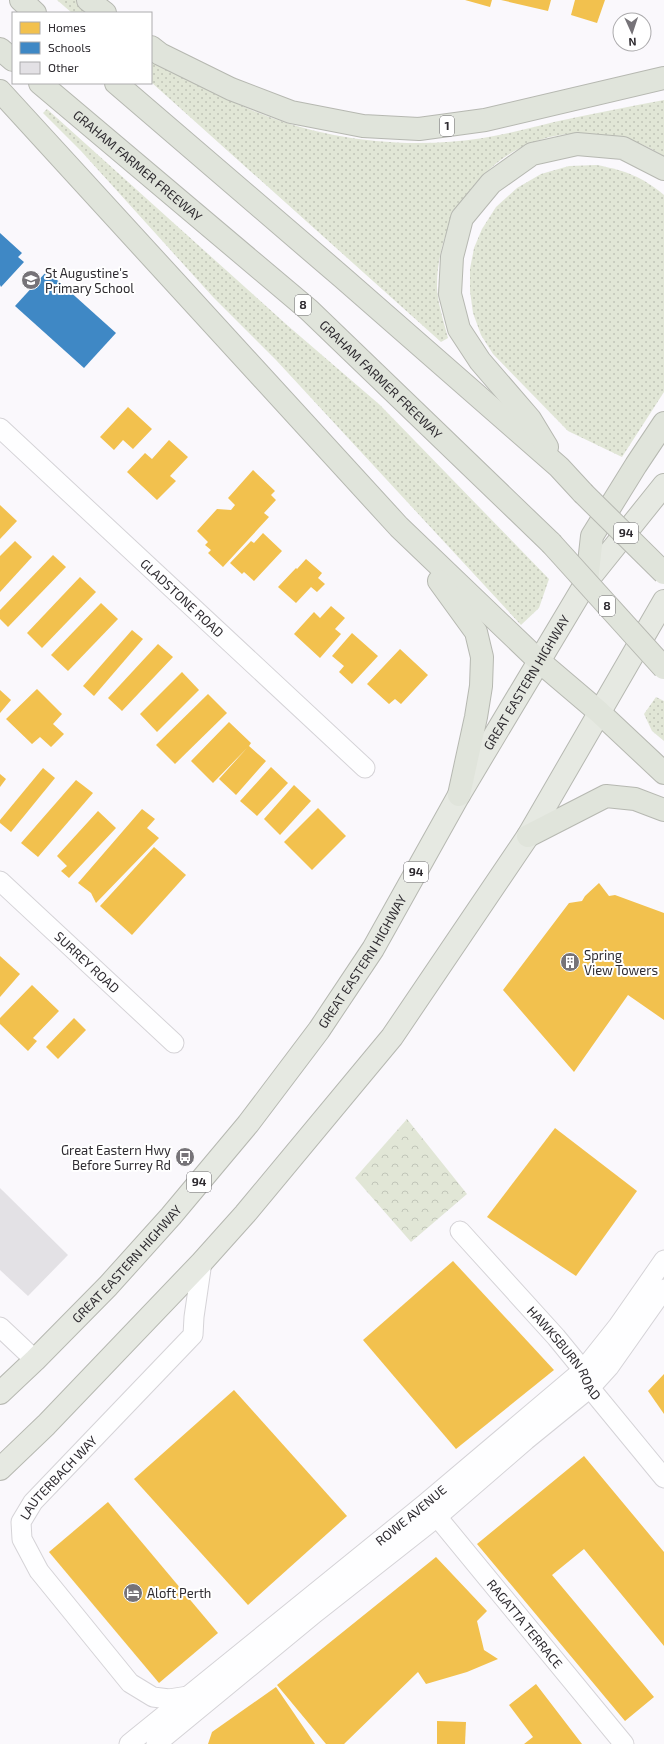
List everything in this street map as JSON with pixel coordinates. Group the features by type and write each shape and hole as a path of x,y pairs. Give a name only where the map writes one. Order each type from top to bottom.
{"highway":[{"path":"21,0 34,12"},
{"path":"88,0 105,12"},
{"name":"1","path":"152,48 160,54 231,89 284,109 363,126 419,129 485,120 664,78"},
{"path":"0,49 12,59"},
{"name":"GRAHAM FARMER FREEWAY","path":"41,84 309,310 551,543 664,668"},
{"path":"117,84 337,272 559,467 664,573"},
{"path":"0,91 399,526 539,661 599,712 664,773"},
{"path":"559,467 530,420 480,361 459,329 450,294 452,257 462,218 491,183 532,154 577,144 623,148 664,169"},
{"path":"587,581 592,536 664,423"},
{"name":"GREAT EASTERN HIGHWAY","path":"0,1393 108,1286 171,1216 248,1124 319,1030 373,949 459,795 587,581 664,486"},
{"path":"399,526 476,632 482,657 481,686 476,717 459,795"},
{"path":"0,1468 46,1425 202,1262 245,1214 392,1037 528,836 664,601"},
{"path":"528,836 606,796 635,799 664,810"}],"street":[{"name":"GLADSTONE ROAD","path":"0,428 365,768"},
{"name":"SURREY ROAD","path":"0,881 174,1043"},
{"name":"HAWKSBURN ROAD","path":"460,1231 556,1336 583,1370 590,1388 664,1478"},
{"name":"ROWE AVENUE","path":"129,1744 164,1736 308,1619 431,1510 583,1370 618,1326 664,1260"},
{"name":"LAUTERBACH WAY","path":"188,1696 168,1699 153,1697 130,1683 39,1571 22,1540 21,1522 33,1502 193,1335 194,1317 202,1262"},
{"name":"ROWE AVENUE","path":"164,1736 188,1696 431,1510 526,1440 590,1388 609,1368 664,1290"},
{"path":"0,1328 35,1360"},
{"name":"RAGATTA TERRACE","path":"431,1510 624,1744"}],"green space":[{"path":"57,0 82,0 98,12 71,12"},
{"path":"152,54 183,74 217,93 268,117 328,134 390,142 452,142 483,138 581,116 664,100 664,156 650,148 630,140 597,134 568,134 550,137 526,145 504,158 485,174 468,193 455,215 445,238 439,263 437,288 448,338 441,342 152,83"},
{"path":"47,109 287,325 380,405 549,579 539,608 521,625 276,360 213,297 81,151 43,113"},
{"path":"597,165 633,175 648,183 664,195 664,392 622,457 568,431 493,354 481,335 473,313 470,291 470,269 474,248 482,229 496,207 517,188 541,174 569,166"},
{"path":"656,697 664,701 664,741 652,731 644,714"},
{"path":"407,1119 467,1194 411,1242 355,1178"}],"building: Homes":[{"path":"465,0 492,0 490,7"},
{"path":"501,0 551,0 548,11"},
{"path":"575,0 605,0 597,23 571,15"},
{"path":"128,407 152,429 133,449 123,440 114,450 100,437"},
{"path":"169,440 188,457 170,476 176,481 157,500 127,472 145,453 152,459"},
{"path":"253,470 275,491 271,495 276,500 264,513 269,517 223,567 208,553 211,550 205,545 208,542 197,531 217,509 231,510 235,505 228,498"},
{"path":"0,505 17,521 0,539"},
{"path":"263,533 282,551 254,581 244,572 242,574 230,563 251,541 254,543"},
{"path":"15,541 32,557 0,592 0,556"},
{"path":"53,555 66,567 8,627 0,619 0,610"},
{"path":"306,559 322,573 318,578 325,584 317,592 311,587 296,603 278,587"},
{"path":"80,577 96,592 42,648 27,633"},
{"path":"101,603 118,619 68,671 51,655"},
{"path":"331,606 345,618 335,629 341,634 320,658 294,634 314,612 320,618"},
{"path":"132,630 143,639 94,696 83,686"},
{"path":"352,633 378,656 352,684 339,672 344,666 332,656"},
{"path":"158,644 173,657 122,711 108,698"},
{"path":"400,649 428,675 401,704 395,699 389,704 367,684"},
{"path":"182,672 199,690 157,732 140,714"},
{"path":"37,689 62,714 53,724 64,734 51,747 40,737 32,744 6,719"},
{"path":"0,690 11,700 0,713"},
{"path":"208,694 227,713 175,764 156,745"},
{"path":"229,722 251,743 249,746 266,761 236,795 219,779 247,748 213,783 191,761"},
{"path":"271,767 288,783 257,816 240,801"},
{"path":"43,768 55,778 11,832 0,823 0,820"},
{"path":"0,774 6,779 0,787"},
{"path":"76,780 93,793 38,857 21,843"},
{"path":"294,785 311,801 280,835 264,819"},
{"path":"318,808 346,836 312,870 284,842"},
{"path":"142,809 155,819 147,828 159,838 96,903 91,893 78,883"},
{"path":"98,811 116,828 69,878 61,871 67,866 57,856"},
{"path":"154,847 186,875 132,935 100,906"},
{"path":"599,883 609,896 615,895 664,913 664,1020 628,995 574,1072 503,990 569,903 582,901 585,896"},
{"path":"0,956 20,974 0,997"},
{"path":"32,985 59,1011 33,1038 37,1041 28,1051 0,1024 0,1018"},
{"path":"74,1018 86,1030 58,1059 46,1047"},
{"path":"555,1128 637,1191 576,1276 487,1217"},
{"path":"453,1261 554,1370 456,1449 363,1340"},
{"path":"664,1374 664,1414 648,1391"},
{"path":"234,1390 347,1516 248,1605 134,1479"},
{"path":"584,1456 664,1552 664,1646 584,1549 552,1575 654,1697 625,1721 477,1544"},
{"name":"Aloft Perth","path":"108,1502 218,1633 159,1683 49,1552"},
{"path":"436,1557 487,1611 477,1621 484,1650 498,1659 467,1672 426,1684 418,1672 344,1744 326,1744 277,1685"},
{"path":"536,1684 582,1744 524,1744 533,1737 509,1705"},
{"path":"276,1687 315,1744 208,1744 212,1732"},
{"path":"437,1721 466,1722 465,1744 437,1744"}],"building: Schools":[{"path":"0,233 22,253 18,257 24,262 1,287 0,285"},
{"path":"47,271 116,333 84,368 15,306"}],"building: Other":[{"path":"0,1188 68,1255 28,1296 0,1270"}],"place":[{"name":"St Augustine's Primary School","path":"31,280"},
{"name":"Spring View Towers","path":"570,962"},
{"name":"Great Eastern Hwy Before Surrey Rd","path":"185,1157"},
{"name":"Aloft Perth","path":"133,1593"}]}
